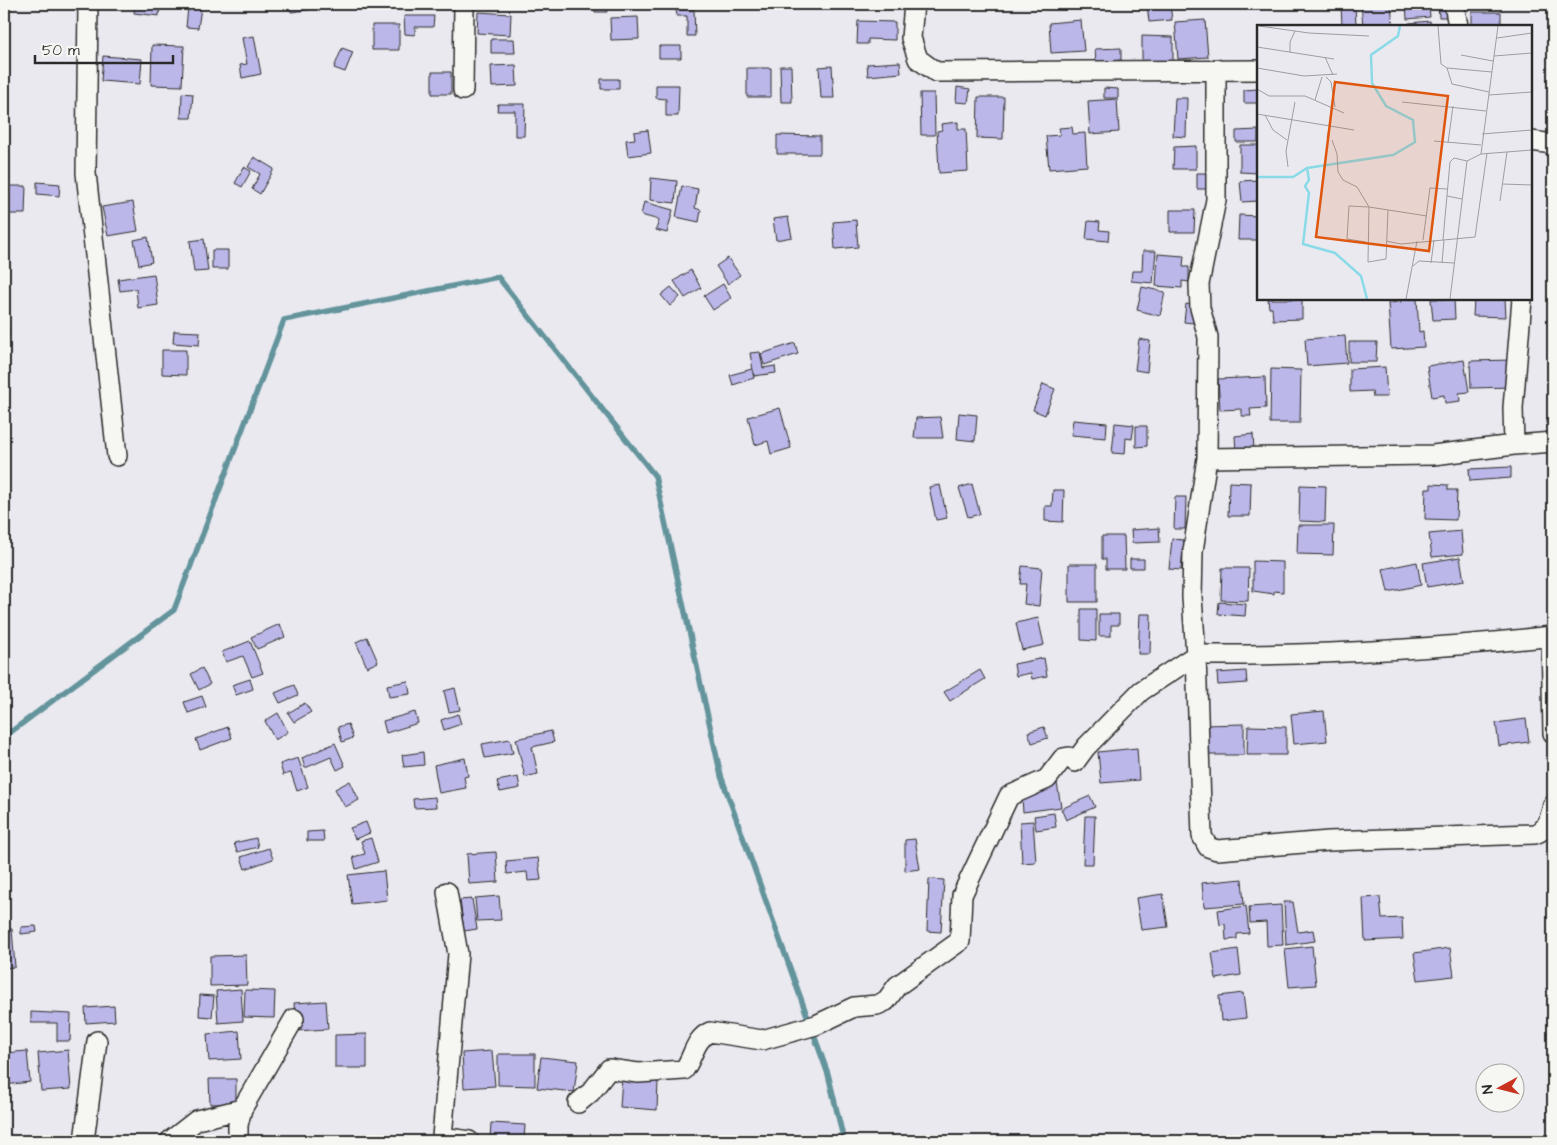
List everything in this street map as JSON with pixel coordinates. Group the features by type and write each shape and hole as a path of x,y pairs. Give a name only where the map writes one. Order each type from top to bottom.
{"street":[{"path":"88,4 86,174 117,456"},
{"path":"464,4 464,90"},
{"path":"914,4 912,38 918,60 936,72 1257,70"},
{"path":"1454,4 1458,25"},
{"path":"1216,69 1216,200 1199,284 1200,308 1208,337 1207,458 1192,552 1192,597 1196,655 1202,836 1208,847 1217,850 1329,841 1536,834 1542,832 1548,823 1553,804"},
{"path":"1532,141 1553,144"},
{"path":"1514,445 1513,408 1522,300"},
{"path":"1207,458 1433,455 1553,442"},
{"path":"578,1103 591,1092 609,1069 638,1073 684,1070 698,1042 704,1034 710,1032 762,1040 811,1026 854,1007 877,1005 886,1001 897,986 960,941 962,895 1009,796 1047,779 1063,758 1069,757 1075,762 1086,747 1141,691 1196,655 1296,656 1552,636 1553,733"},
{"path":"447,892 458,954 442,1139 468,1141"},
{"path":"238,1141 238,1125 242,1109 294,1019"},
{"path":"84,1141 97,1041"},
{"path":"170,1141 197,1120 242,1109"}],"building":[{"path":"135,4 160,4 159,16 134,13"},
{"path":"290,4 314,4 315,9 291,12"},
{"path":"1147,4 1170,4 1172,20 1149,22"},
{"path":"1217,4 1253,4 1253,9 1217,8"},
{"path":"1341,4 1355,4 1356,25 1342,25"},
{"path":"1361,4 1391,4 1393,25 1363,25"},
{"path":"1406,4 1429,4 1430,17 1407,19"},
{"path":"1438,4 1447,4 1448,17 1439,17"},
{"path":"595,5 607,5 607,12 595,12"},
{"path":"188,7 201,8 198,28 186,27"},
{"path":"676,10 694,10 695,36 687,36 687,16 677,16"},
{"path":"478,12 511,14 510,35 477,33"},
{"path":"1472,12 1501,12 1501,25 1472,25"},
{"path":"404,16 434,16 433,27 415,27 415,35 405,34"},
{"path":"638,17 639,39 611,40 610,18"},
{"path":"1081,20 1084,51 1051,53 1049,23"},
{"path":"1205,20 1208,57 1178,59 1175,22"},
{"path":"858,21 895,22 895,40 868,39 868,44 857,44"},
{"path":"1430,21 1431,25 1409,25 1409,23"},
{"path":"372,25 399,25 399,50 372,50"},
{"path":"254,36 261,74 242,78 240,65 247,64 242,38"},
{"path":"1142,36 1173,37 1173,62 1142,62"},
{"path":"491,39 514,39 515,53 491,53"},
{"path":"152,45 184,46 182,86 151,85"},
{"path":"659,46 681,46 681,58 659,58"},
{"path":"342,48 353,52 345,72 334,68"},
{"path":"1121,48 1121,60 1096,62 1095,49"},
{"path":"103,56 142,59 140,84 101,81"},
{"path":"900,62 901,73 868,76 867,64"},
{"path":"516,65 517,86 492,87 491,66"},
{"path":"780,66 791,66 792,102 781,102"},
{"path":"832,66 834,98 821,98 819,67"},
{"path":"747,68 771,68 771,97 747,97"},
{"path":"432,72 451,72 451,94 432,94"},
{"path":"601,79 619,79 619,89 601,89"},
{"path":"656,85 679,85 678,116 666,116 666,99 656,98"},
{"path":"957,87 970,89 968,103 956,102"},
{"path":"1104,88 1118,89 1118,98 1104,98"},
{"path":"1257,89 1257,103 1244,103 1244,90"},
{"path":"182,93 193,94 191,118 181,118"},
{"path":"920,93 934,93 935,135 921,135"},
{"path":"978,97 1004,97 1003,139 977,138"},
{"path":"1175,98 1187,98 1186,137 1173,136"},
{"path":"1117,99 1119,132 1090,134 1088,101"},
{"path":"498,104 525,104 524,136 515,136 515,111 497,111"},
{"path":"958,122 958,129 966,129 968,171 939,173 937,131 942,130 941,124"},
{"path":"1072,127 1073,134 1085,133 1087,166 1049,169 1046,136 1060,135 1059,128"},
{"path":"648,130 651,153 628,156 626,140 635,139 634,132"},
{"path":"1257,130 1257,142 1236,142 1236,131"},
{"path":"777,135 820,136 820,154 777,154"},
{"path":"1240,145 1257,145 1257,173 1240,172"},
{"path":"1196,146 1196,169 1173,169 1174,147"},
{"path":"254,157 274,169 260,194 252,189 260,174 248,167"},
{"path":"244,167 251,171 242,187 235,183"},
{"path":"1197,173 1209,173 1209,189 1197,189"},
{"path":"651,178 677,181 675,203 650,200"},
{"path":"1257,180 1257,201 1242,202 1240,181"},
{"path":"37,182 60,184 59,196 37,194"},
{"path":"4,186 26,186 25,214 4,214"},
{"path":"682,186 698,189 695,208 701,210 699,222 676,217"},
{"path":"133,202 138,231 108,236 102,207"},
{"path":"644,202 673,210 667,233 656,230 659,220 641,215"},
{"path":"1170,210 1195,210 1194,232 1170,232"},
{"path":"1239,215 1257,216 1257,240 1238,240"},
{"path":"788,217 792,237 776,240 773,219"},
{"path":"856,220 858,247 835,249 833,222"},
{"path":"1088,221 1100,222 1099,230 1109,231 1108,241 1086,239"},
{"path":"148,237 152,262 139,265 134,240"},
{"path":"204,239 208,271 194,272 190,241"},
{"path":"212,250 228,250 228,269 212,269"},
{"path":"1143,251 1156,251 1153,283 1131,281 1132,271 1142,271"},
{"path":"1158,254 1184,256 1183,267 1189,267 1189,282 1182,281 1182,288 1156,286"},
{"path":"728,258 740,275 728,284 716,266"},
{"path":"691,270 701,288 685,298 674,281"},
{"path":"154,274 158,305 138,308 136,289 120,291 118,279"},
{"path":"723,284 731,298 713,310 704,296"},
{"path":"671,287 680,297 670,306 661,295"},
{"path":"1142,287 1165,292 1160,316 1137,310"},
{"path":"1268,300 1302,300 1302,319 1273,320 1272,308 1269,308"},
{"path":"1401,300 1417,300 1419,332 1423,331 1424,347 1391,349 1388,303 1401,302"},
{"path":"1431,300 1454,300 1455,319 1433,320"},
{"path":"1474,300 1505,300 1506,317 1473,316"},
{"path":"1186,304 1197,306 1194,323 1184,322"},
{"path":"4,309 6,309 9,336 4,337"},
{"path":"174,331 200,332 199,345 173,343"},
{"path":"1345,336 1347,363 1307,366 1305,339"},
{"path":"1139,339 1150,341 1147,372 1135,370"},
{"path":"1349,342 1377,342 1376,362 1349,362"},
{"path":"795,343 798,354 764,365 761,354"},
{"path":"162,350 186,350 186,375 162,374"},
{"path":"760,352 763,368 775,366 776,373 754,376 750,353"},
{"path":"1464,360 1469,392 1459,393 1460,401 1445,403 1444,395 1432,397 1427,366"},
{"path":"1512,360 1513,387 1471,388 1470,361"},
{"path":"1385,367 1387,397 1373,397 1372,391 1350,392 1350,369"},
{"path":"752,369 754,378 733,385 730,375"},
{"path":"1271,369 1301,370 1300,423 1270,423"},
{"path":"1265,377 1266,408 1250,409 1251,416 1242,416 1242,409 1220,410 1218,379"},
{"path":"1043,384 1055,389 1045,415 1033,410"},
{"path":"780,408 791,448 771,454 768,441 755,445 748,417"},
{"path":"959,413 977,415 975,441 957,439"},
{"path":"940,417 943,438 914,438 916,418"},
{"path":"1073,420 1107,423 1106,438 1071,435"},
{"path":"1115,423 1134,425 1132,439 1126,438 1125,454 1112,453"},
{"path":"1136,426 1147,426 1147,446 1136,447"},
{"path":"1253,434 1254,450 1236,452 1235,436"},
{"path":"1511,467 1511,478 1470,481 1469,469"},
{"path":"1229,482 1251,483 1250,516 1228,516"},
{"path":"972,484 980,514 968,517 959,488"},
{"path":"1431,484 1448,485 1448,490 1457,490 1456,520 1425,519 1426,489 1431,489"},
{"path":"940,485 947,518 936,520 929,487"},
{"path":"1300,485 1326,486 1325,522 1299,521"},
{"path":"1053,490 1064,490 1063,522 1045,521 1045,506 1052,506"},
{"path":"1175,497 1186,497 1185,529 1174,529"},
{"path":"1298,525 1334,525 1333,555 1297,554"},
{"path":"1159,528 1160,542 1132,543 1131,530"},
{"path":"1461,531 1463,554 1432,557 1429,534"},
{"path":"1102,536 1124,536 1125,569 1106,569 1106,559 1102,559"},
{"path":"1172,539 1184,540 1181,570 1169,569"},
{"path":"1460,557 1464,581 1427,587 1423,563"},
{"path":"1130,559 1144,559 1144,568 1130,568"},
{"path":"1253,561 1283,562 1283,592 1274,591 1274,594 1253,591"},
{"path":"1417,562 1421,585 1388,592 1383,569"},
{"path":"1069,564 1097,564 1097,602 1069,602"},
{"path":"1022,566 1042,568 1039,606 1024,604 1026,584 1020,584"},
{"path":"1222,568 1249,568 1248,601 1221,600"},
{"path":"1219,602 1246,604 1245,616 1218,614"},
{"path":"1081,609 1096,609 1096,641 1081,640"},
{"path":"1099,614 1119,614 1119,625 1111,625 1111,636 1099,636"},
{"path":"1140,614 1151,614 1150,654 1138,654"},
{"path":"1038,618 1044,645 1022,650 1016,623"},
{"path":"280,624 285,637 257,649 251,637"},
{"path":"367,637 378,662 367,667 356,642"},
{"path":"250,641 263,673 252,677 243,656 226,662 222,652"},
{"path":"1044,658 1047,676 1032,679 1031,673 1016,676 1014,664"},
{"path":"202,668 210,684 199,690 191,674"},
{"path":"980,670 985,679 950,701 944,692"},
{"path":"1246,671 1247,683 1218,685 1217,673"},
{"path":"250,679 253,689 236,695 232,685"},
{"path":"408,681 410,694 389,697 387,685"},
{"path":"294,685 298,695 280,703 275,693"},
{"path":"455,688 460,710 449,712 444,691"},
{"path":"202,696 206,707 188,713 184,702"},
{"path":"305,703 311,712 294,722 288,713"},
{"path":"1324,711 1327,741 1294,744 1291,714"},
{"path":"415,712 418,723 386,733 383,721"},
{"path":"278,713 288,732 275,740 265,721"},
{"path":"458,714 461,724 444,730 441,720"},
{"path":"1526,719 1529,742 1499,746 1496,723"},
{"path":"348,724 353,738 342,742 338,727"},
{"path":"1244,724 1244,755 1203,755 1203,725"},
{"path":"1248,726 1286,727 1286,755 1247,755"},
{"path":"228,727 232,738 200,750 196,739"},
{"path":"1044,727 1048,738 1032,743 1028,732"},
{"path":"551,731 554,742 532,747 538,774 525,777 516,739"},
{"path":"510,739 513,753 485,758 482,744"},
{"path":"335,743 345,766 337,770 331,757 305,768 302,758"},
{"path":"1137,748 1139,780 1101,783 1098,752"},
{"path":"423,752 424,765 404,767 402,755"},
{"path":"298,758 308,787 297,791 291,773 283,775 280,764"},
{"path":"465,758 468,776 464,777 466,788 439,793 434,765"},
{"path":"518,777 520,788 500,792 497,781"},
{"path":"350,781 359,800 345,807 335,789"},
{"path":"1057,783 1061,807 1023,812 1022,799 1032,797 1031,794 1044,792 1043,785"},
{"path":"1090,796 1095,807 1066,820 1061,809"},
{"path":"435,797 436,807 414,808 413,799"},
{"path":"1054,813 1056,827 1036,830 1034,816"},
{"path":"1085,816 1095,816 1093,864 1083,864"},
{"path":"1033,821 1036,862 1022,863 1020,822"},
{"path":"366,822 370,833 355,839 350,828"},
{"path":"323,831 324,841 307,841 307,832"},
{"path":"256,838 258,847 237,852 234,843"},
{"path":"371,838 378,862 356,869 353,857 365,854 361,841"},
{"path":"915,839 920,869 905,871 905,840"},
{"path":"269,848 273,859 245,869 241,857"},
{"path":"496,852 498,882 469,884 467,854"},
{"path":"538,858 541,880 528,881 527,872 507,874 506,861"},
{"path":"384,871 387,900 352,904 348,875"},
{"path":"929,879 944,880 941,932 927,931"},
{"path":"1242,879 1244,904 1204,907 1202,883"},
{"path":"1163,894 1168,927 1141,930 1136,898"},
{"path":"499,896 501,920 477,921 475,898"},
{"path":"1380,897 1382,919 1402,918 1403,939 1365,941 1363,898"},
{"path":"472,899 477,929 464,931 460,900"},
{"path":"1284,902 1293,902 1298,932 1313,930 1315,941 1286,945"},
{"path":"1281,905 1283,945 1267,946 1266,922 1250,923 1249,907"},
{"path":"1246,906 1249,933 1237,934 1237,939 1226,940 1225,924 1220,925 1218,910"},
{"path":"36,926 37,932 21,934 21,927"},
{"path":"4,929 12,929 15,967 4,968"},
{"path":"1312,946 1316,985 1289,987 1285,949"},
{"path":"1450,948 1454,976 1418,980 1414,953"},
{"path":"1238,949 1241,975 1216,979 1212,953"},
{"path":"246,955 247,985 210,986 210,956"},
{"path":"241,989 243,1021 218,1023 216,991"},
{"path":"245,990 275,991 274,1018 244,1017"},
{"path":"1243,993 1246,1018 1221,1021 1219,996"},
{"path":"200,995 214,996 212,1017 199,1016"},
{"path":"326,1001 328,1029 296,1031 294,1003"},
{"path":"114,1006 115,1021 86,1023 85,1008"},
{"path":"31,1012 71,1014 70,1041 57,1041 57,1023 31,1023"},
{"path":"239,1031 241,1059 209,1061 207,1034"},
{"path":"367,1034 367,1068 335,1068 335,1035"},
{"path":"68,1050 71,1089 41,1091 38,1053"},
{"path":"27,1051 30,1082 4,1085 4,1053"},
{"path":"492,1051 495,1086 464,1088 462,1053"},
{"path":"498,1054 535,1054 535,1086 498,1085"},
{"path":"541,1057 578,1061 574,1092 537,1088"},
{"path":"622,1077 658,1080 657,1110 620,1107"},
{"path":"209,1079 236,1079 236,1104 210,1104"},
{"path":"491,1123 525,1125 524,1140 490,1138"}],"waterway":[{"path":"4,737 174,610 284,320 498,277 655,476 721,776 828,1074 844,1141"}]}
